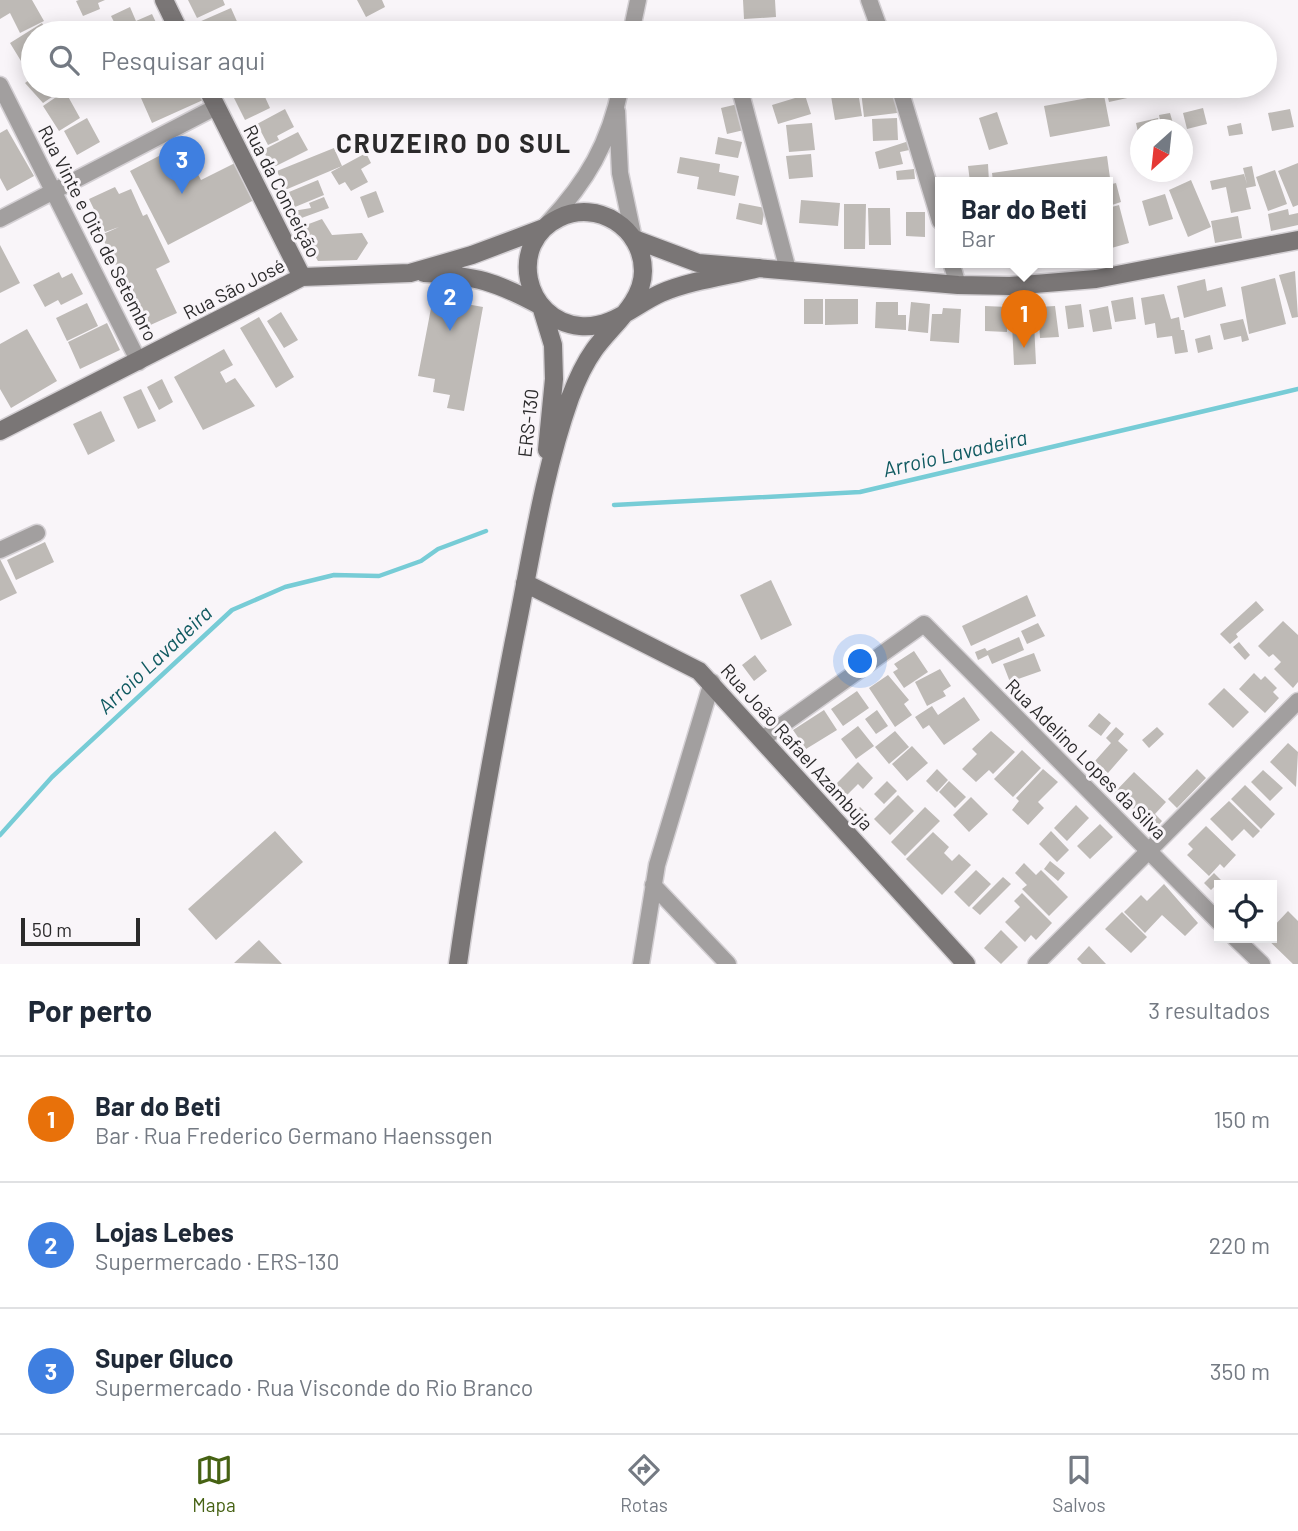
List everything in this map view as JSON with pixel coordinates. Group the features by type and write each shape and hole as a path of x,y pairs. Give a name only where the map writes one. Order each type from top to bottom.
{"main road":[{"path":"164,0 174,21"},
{"name":"Rua da Conceição","path":"212,98 302,277"},
{"path":"541,306 529,284 527,259 536,236 544,227 570,214 599,213 618,223 634,239 639,250 643,275 635,299 619,317"},
{"name":"Rua São José","path":"0,431 302,277 411,273 472,255 544,227"},
{"path":"634,239 698,263 958,285 1048,285 1096,279 1298,240"},
{"path":"411,273 477,277 498,283 564,322 592,326 619,317 660,294 682,286 760,268"},
{"name":"ERS-130","path":"541,306 553,345 554,379 542,492"},
{"name":"ERS-130","path":"542,492 570,397 592,353 619,317"},
{"path":"458,964 489,770 542,492"},
{"name":"Rua João Rafael Azambuja","path":"525,583 699,671 712,682 761,740 966,964"}],"street":[{"path":"634,21 638,0"},
{"path":"869,0 877,21"},
{"name":"Rua Vinte e Oito de Setembro","path":"0,85 139,362"},
{"path":"544,227 580,189 595,163 618,98"},
{"path":"743,98 788,270"},
{"path":"903,98 935,205"},
{"path":"617,105 620,173 634,239"},
{"path":"0,219 216,107"},
{"path":"953,268 958,285"},
{"path":"0,550 37,533"},
{"name":"Rua Adelino Lopes da Silva","path":"761,740 924,624 1214,917"},
{"path":"641,964 653,885 712,682"},
{"path":"1036,964 1150,853 1298,701"},
{"path":"653,885 728,964"},
{"path":"1240,943 1262,964"}],"building":[{"path":"0,0 32,0 44,21 21,21 20,33 10,13 0,19"},
{"path":"105,0 98,3 100,9 83,16 76,1"},
{"path":"188,0 223,0 225,5 197,18"},
{"path":"357,0 382,0 385,7 366,17"},
{"path":"743,0 775,0 776,17 744,19"},
{"path":"130,7 136,21 114,21 111,16"},
{"path":"231,8 237,21 201,21"},
{"path":"152,14 155,21 136,21"},
{"path":"21,36 21,61 10,43"},
{"path":"55,98 69,98 80,118 59,131 43,106"},
{"path":"141,98 203,100 152,123"},
{"path":"234,98 265,98 270,108 245,120"},
{"path":"795,98 806,98 811,114 778,124 772,105"},
{"path":"831,98 859,98 862,116 835,120"},
{"path":"862,98 895,98 897,113 864,117"},
{"path":"1088,98 1105,98 1110,126 1050,137 1044,106"},
{"path":"1108,98 1127,98 1109,102"},
{"path":"738,104 744,130 727,134 721,108"},
{"path":"1203,108 1207,124 1193,128 1193,119 1184,119 1183,113"},
{"path":"285,109 294,127 277,136 279,140 268,145 257,124"},
{"path":"1290,109 1294,127 1272,131 1268,113"},
{"path":"997,112 1008,144 989,150 979,118"},
{"path":"1170,113 1172,119 1160,119 1159,115"},
{"path":"87,118 100,142 77,155 64,131"},
{"path":"897,118 898,140 873,141 872,119"},
{"path":"812,123 815,150 789,152 786,125"},
{"path":"1241,123 1243,134 1229,136 1227,126"},
{"path":"7,129 34,176 7,191 0,178 0,133"},
{"path":"298,132 308,150 272,168 263,150"},
{"path":"718,137 742,142 738,158 715,154"},
{"path":"912,140 914,149 900,152 903,164 879,169 875,152"},
{"path":"182,144 201,180 235,163 254,200 168,245 130,171"},
{"path":"334,148 342,166 285,190 277,171"},
{"path":"366,153 371,163 361,169 368,182 351,191 345,182 339,185 331,172"},
{"path":"811,154 813,177 789,179 786,156"},
{"path":"1107,156 1110,177 992,177 992,173"},
{"path":"680,157 720,164 719,172 739,176 735,196 697,189 699,177 677,173"},
{"path":"1298,163 1298,205 1293,207 1278,171"},
{"path":"988,164 989,177 969,177 968,166"},
{"path":"1252,166 1256,186 1246,188 1251,209 1231,213 1226,187 1212,190 1210,181 1244,174 1247,184 1243,168"},
{"path":"914,169 915,179 897,180 896,171"},
{"path":"1275,170 1287,204 1268,211 1256,177"},
{"path":"318,180 324,195 295,207 289,192"},
{"path":"1192,182 1211,227 1188,237 1169,190"},
{"path":"1116,183 1121,202 1113,205 1113,184"},
{"path":"115,187 119,194 131,189 143,216 147,214 170,262 156,269 177,313 146,327 128,282 125,284 101,235 119,227 105,232 89,199"},
{"path":"376,191 384,212 368,218 360,197"},
{"path":"1165,194 1173,219 1149,226 1142,201"},
{"path":"324,197 329,208 296,220 293,211 311,208 309,203"},
{"path":"801,200 840,203 838,226 799,223"},
{"path":"739,203 765,208 762,225 736,219"},
{"path":"844,204 866,204 865,249 844,249"},
{"path":"1119,205 1129,243 1113,248 1113,207"},
{"path":"868,208 890,208 891,245 869,245"},
{"path":"1288,209 1289,215 1298,213 1298,225 1271,231 1268,214"},
{"path":"906,212 925,212 925,237 906,236"},
{"path":"1238,216 1242,238 1215,243 1211,221"},
{"path":"322,219 332,235 362,233 368,243 357,260 318,261 298,228"},
{"path":"0,245 20,283 0,293"},
{"path":"1295,271 1298,317 1292,318 1279,275"},
{"path":"59,272 62,278 72,273 83,294 61,305 58,300 45,307 33,285"},
{"path":"1275,278 1286,324 1249,334 1241,287"},
{"path":"1205,279 1207,291 1222,287 1226,306 1184,318 1177,286"},
{"path":"1164,294 1171,319 1179,317 1188,352 1175,354 1172,336 1157,338 1155,323 1145,325 1141,298"},
{"path":"1133,297 1136,319 1115,322 1111,301"},
{"path":"433,298 483,307 464,411 447,408 450,395 433,392 435,379 418,376"},
{"path":"804,299 823,299 823,324 804,324"},
{"path":"825,299 858,299 858,324 825,325"},
{"path":"876,302 898,302 898,315 906,315 906,330 875,328"},
{"path":"911,302 930,304 928,333 908,331"},
{"path":"87,303 98,326 67,341 56,318"},
{"path":"1081,304 1084,327 1068,329 1065,306"},
{"path":"985,306 1008,307 1007,332 985,331"},
{"path":"1055,306 1059,337 1040,338 1038,307"},
{"path":"1108,306 1112,329 1093,332 1089,310"},
{"path":"943,308 961,309 959,343 930,341 932,314 942,314"},
{"path":"281,312 298,340 284,348 267,321"},
{"path":"259,317 294,377 276,388 240,328"},
{"path":"1243,319 1249,340 1242,342 1241,336 1224,340 1220,324"},
{"path":"107,323 120,350 80,369 68,342"},
{"path":"1034,323 1036,364 1014,365 1012,324"},
{"path":"27,329 57,381 11,408 0,389 0,344"},
{"path":"1210,335 1213,349 1198,353 1195,339"},
{"path":"224,349 233,365 220,372 226,383 235,378 255,406 203,430 174,377"},
{"path":"162,379 173,402 159,410 147,387"},
{"path":"141,389 156,421 138,429 123,397"},
{"path":"101,411 115,441 88,455 73,424"},
{"path":"45,542 54,562 16,580 7,560"},
{"path":"0,559 17,593 0,601"},
{"path":"771,580 792,625 761,640 740,595"},
{"path":"1027,595 1036,616 971,646 962,626"},
{"path":"1256,601 1264,610 1236,634 1238,637 1230,644 1220,634"},
{"path":"1283,621 1298,635 1298,682 1293,688 1274,669 1281,662 1273,654 1269,657 1258,646"},
{"path":"1038,623 1045,636 1027,644 1021,631"},
{"path":"1019,637 1024,650 992,664 988,655 978,660 975,652 985,648 987,651"},
{"path":"1239,642 1250,655 1245,660 1233,647"},
{"path":"914,651 928,672 904,688 893,672 898,669 894,664"},
{"path":"1034,653 1041,671 1010,682 1003,664"},
{"path":"755,655 767,671 754,681 742,665"},
{"path":"940,669 951,686 943,691 946,696 927,706 915,682"},
{"path":"1254,673 1261,680 1265,676 1277,688 1273,692 1279,698 1265,713 1239,689"},
{"path":"888,675 909,700 904,704 912,715 895,727 869,688"},
{"path":"1224,688 1249,712 1233,728 1208,704"},
{"path":"857,691 869,708 843,726 831,709"},
{"path":"964,697 980,720 944,745 929,725 923,729 915,717 932,706 938,715"},
{"path":"824,710 837,730 806,749 793,730"},
{"path":"877,710 888,726 876,734 865,719"},
{"path":"1099,713 1111,723 1101,736 1088,726"},
{"path":"858,726 874,746 856,759 841,739"},
{"path":"1116,727 1124,734 1118,741 1128,750 1108,773 1095,761 1111,743 1106,738"},
{"path":"1157,727 1164,734 1149,748 1142,740"},
{"path":"895,731 909,747 889,764 875,747"},
{"path":"991,731 1015,752 993,774 989,770 976,782 962,769 977,754 972,749"},
{"path":"1288,743 1298,752 1296,787 1270,762"},
{"path":"912,746 928,763 907,781 892,764"},
{"path":"1022,750 1041,768 1013,797 994,779"},
{"path":"858,762 873,778 863,789 858,784 845,797 834,786"},
{"path":"937,769 948,780 937,792 926,781"},
{"path":"1043,769 1058,782 1038,802 1044,808 1028,825 1012,810 1019,801 1016,798"},
{"path":"1197,769 1206,778 1177,808 1168,799"},
{"path":"1263,770 1283,788 1270,801 1251,782"},
{"path":"1134,772 1166,802 1155,814 1162,821 1155,829 1114,793"},
{"path":"887,781 897,791 884,804 874,794"},
{"path":"949,781 966,797 955,808 939,792"},
{"path":"1245,785 1275,814 1261,829 1231,799"},
{"path":"898,795 914,811 890,835 874,819"},
{"path":"971,797 988,814 969,832 953,815"},
{"path":"1229,801 1260,831 1253,838 1244,829 1232,841 1210,819"},
{"path":"1076,805 1089,818 1067,841 1054,828"},
{"path":"860,807 868,815 859,825 850,817"},
{"path":"925,807 940,821 905,856 891,842"},
{"path":"1100,824 1113,837 1090,859 1077,846"},
{"path":"1206,826 1236,855 1224,868 1220,864 1209,876 1187,855 1193,849 1188,844"},
{"path":"275,831 303,862 216,940 188,909"},
{"path":"1051,831 1069,850 1057,862 1039,844"},
{"path":"933,832 949,847 944,853 952,861 959,854 971,865 942,895 906,859"},
{"path":"1050,861 1065,873 1058,881 1044,869"},
{"path":"1024,863 1036,875 1041,870 1068,897 1049,916 1022,889 1027,885 1015,873"},
{"path":"976,870 991,884 969,907 954,892"},
{"path":"1214,873 1221,880 1214,880 1211,890 1204,883"},
{"path":"1003,877 1011,884 980,915 972,908"},
{"path":"1164,884 1198,923 1185,936 1162,915 1145,933 1124,912 1141,895 1147,901"},
{"path":"1022,893 1052,923 1036,940 1031,935 1025,942 1005,922 1020,907 1014,901"},
{"path":"1288,911 1298,921 1298,964 1293,964 1271,943 1277,943 1277,923"},
{"path":"1122,912 1147,937 1131,953 1105,929"},
{"path":"1001,930 1018,947 1001,964 984,948"},
{"path":"259,940 282,964 234,963"},
{"path":"1089,946 1106,964 1082,964 1077,959"}],"waterway":[{"name":"Arroio Lavadeira","path":"614,505 860,492 1298,389"},
{"name":"Arroio Lavadeira","path":"0,835 52,777 232,610 285,587 334,575 379,576 421,561 438,549 486,531"}],"place":[{"name":"Super Gluco","path":"182,194"},
{"name":"Lojas Lebes","path":"450,331"},
{"name":"Bar do Beti","path":"1024,348"}],"district":[{"name":"CRUZEIRO DO SUL","path":"454,144"}]}
